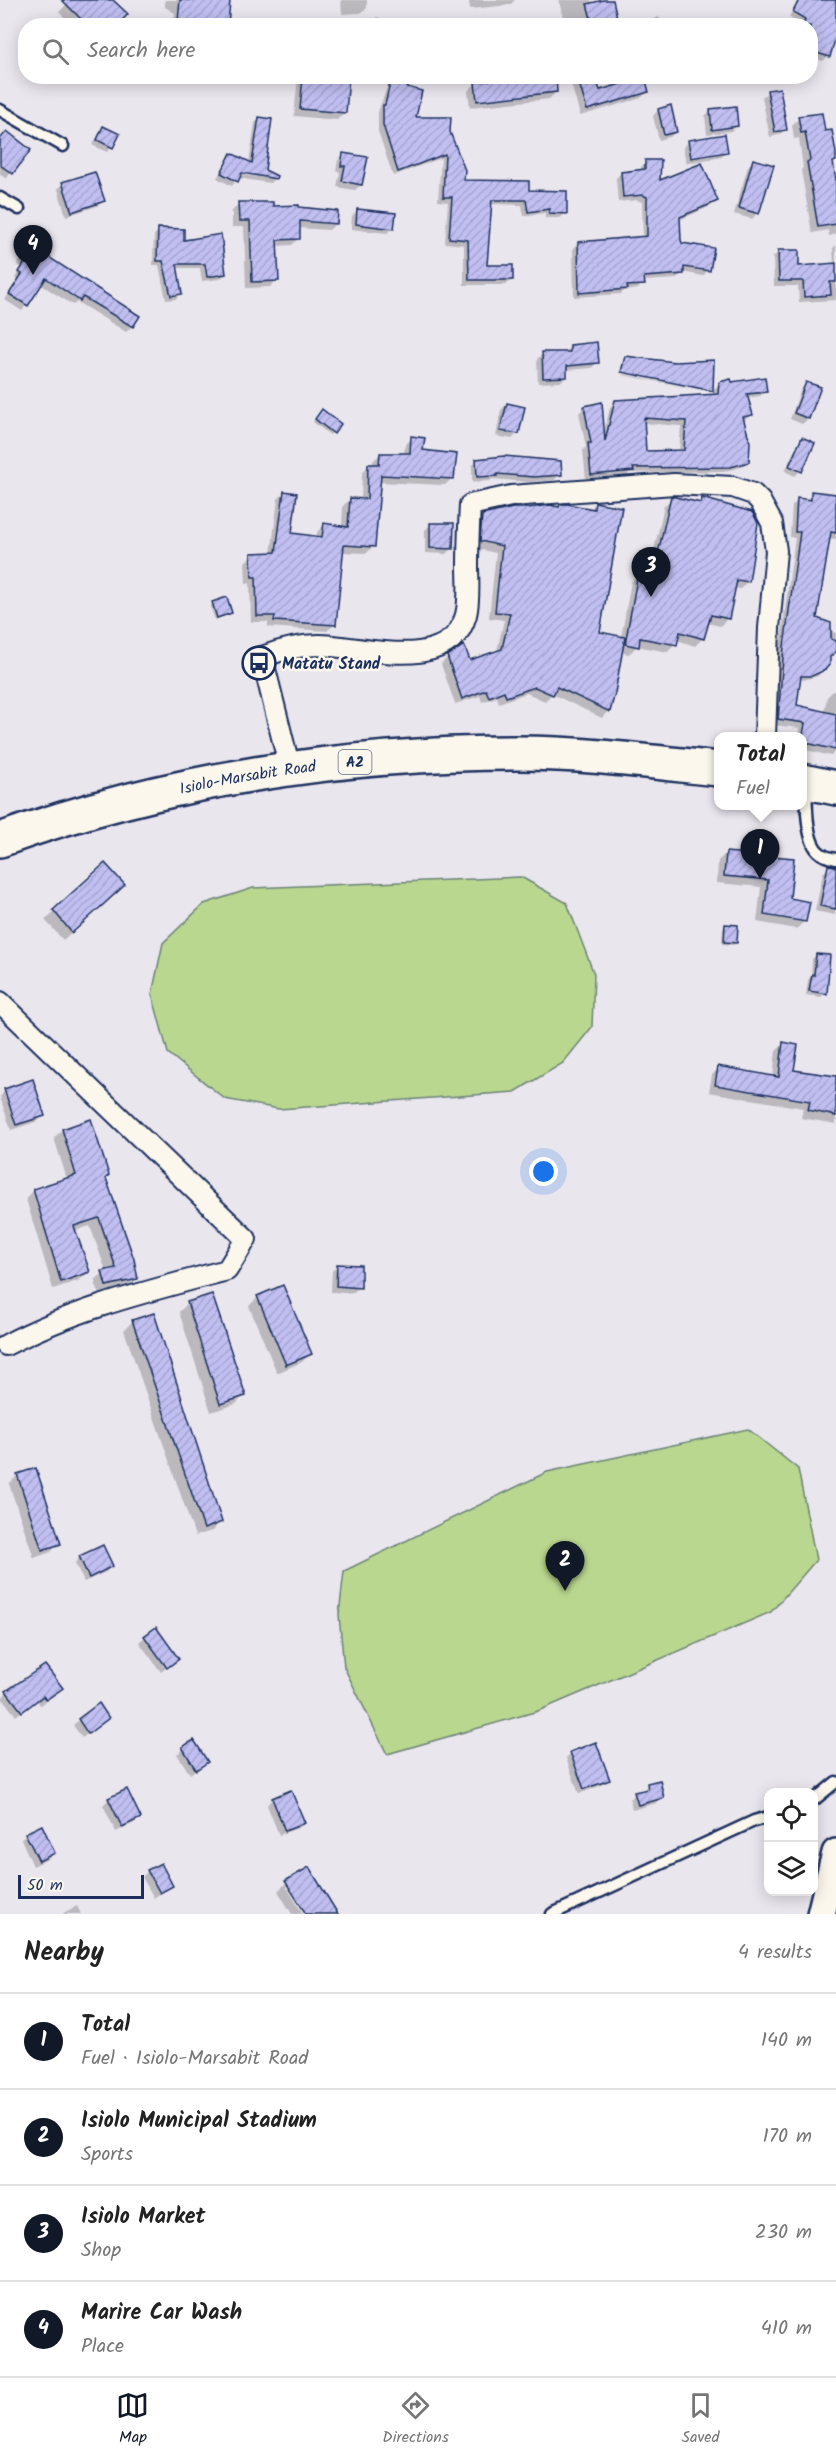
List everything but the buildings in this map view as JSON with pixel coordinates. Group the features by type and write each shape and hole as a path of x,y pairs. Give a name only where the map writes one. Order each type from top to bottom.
{"highway":[{"name":"Isiolo-Marsabit Road","path":"0,840 56,821 170,790 290,769 441,755 519,753 639,760 714,769"}],"street":[{"path":"290,769 262,657 291,648 318,645 393,654 411,653 424,651 449,641 462,628 466,613 470,505 521,495 674,484 714,485 745,490 760,501 772,523 776,551 765,732"},
{"path":"0,1002 246,1239 227,1270 145,1292 42,1329 6,1345"},
{"path":"821,1914 836,1853"}],"lane":[{"path":"0,110 63,146"},
{"path":"0,198 19,208"},
{"path":"807,802 815,784"},
{"path":"807,809 814,845 822,855 836,860"},
{"path":"818,1796 836,1782"},
{"path":"552,1914 764,1818"}],"green space":[{"path":"521,877 567,903 594,974 592,1027 563,1063 515,1092 279,1109 225,1099 168,1053 152,994 163,943 204,904 253,888"},
{"path":"748,1429 798,1469 816,1560 771,1612 538,1711 387,1754 344,1667 339,1615 344,1571 547,1472"}],"place":[{"name":"Marire Car Wash","path":"33,275"},
{"name":"Isiolo Market","path":"651,597"},
{"name":"Matatu Stand","path":"259,663"},
{"name":"Total","path":"760,879"},
{"name":"Isiolo Municipal Stadium","path":"565,1591"}]}
